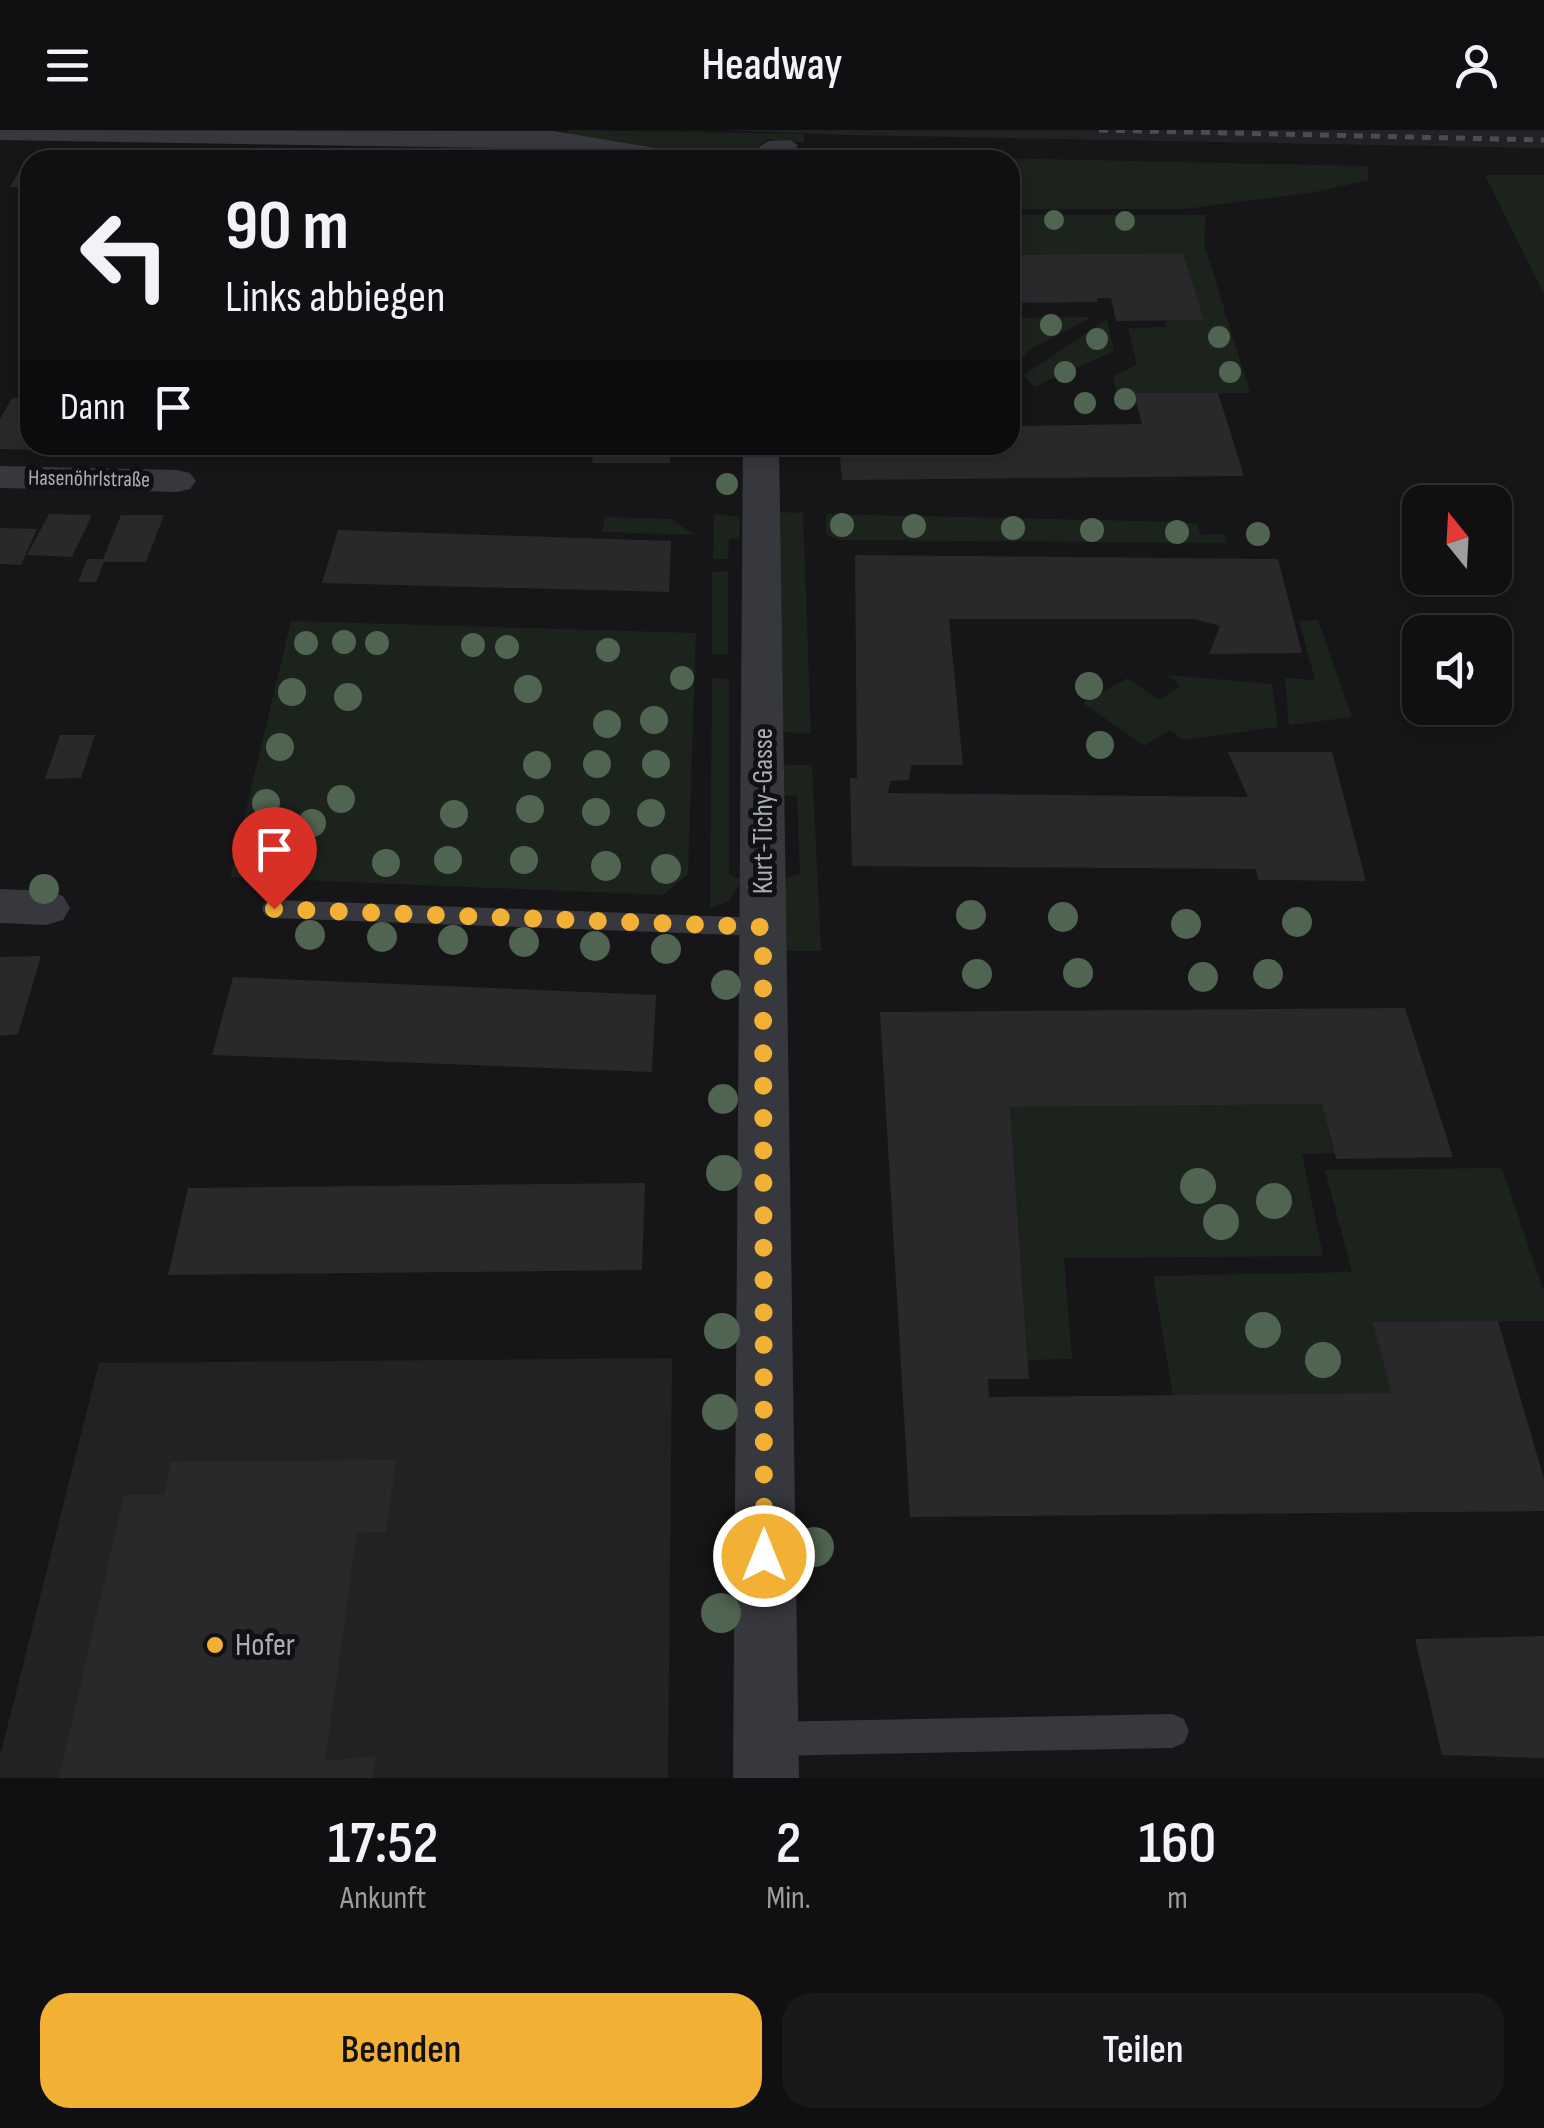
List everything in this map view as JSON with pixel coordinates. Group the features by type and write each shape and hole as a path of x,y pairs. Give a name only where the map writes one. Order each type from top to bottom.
{"street":[{"path":"0,130 554,140 613,150"},
{"name":"Kurt-Tichy-Gasse","path":"761,455 766,1758"},
{"name":"Hasenöhrlstraße","path":"0,477 177,481"},
{"path":"0,906 47,908"}],"lane":[{"path":"765,150 774,144 790,145"},
{"path":"274,909 763,927"},
{"path":"766,1758 1172,1732"}],"shaded area":[{"path":"568,130 804,134 804,143 768,139 753,150 661,150 566,136"},
{"path":"718,130 1544,130 1544,148 847,135"},
{"path":"1020,159 1367,166 1369,180 1310,193 1185,209 1020,209"},
{"path":"1485,175 1544,175 1544,294"},
{"path":"1020,215 1206,215 1204,243 1250,393 1135,393 1137,404 1119,404 1113,376 1137,365 1128,328 1166,327 1165,321 1204,320 1183,253 1020,255"},
{"path":"1092,317 1029,350 1020,361 1020,318"},
{"path":"1107,319 1114,351 1034,387 1024,375"},
{"path":"776,512 803,513 811,734 781,732"},
{"path":"714,514 740,517 739,539 729,539 728,559 713,559"},
{"path":"826,514 1183,522 1197,524 1201,535 1225,534 1227,543 838,540 826,534"},
{"path":"605,517 671,519 695,535 602,532"},
{"path":"728,571 728,654 712,654 712,572"},
{"path":"1318,620 1352,717 1289,725 1285,678 1315,680 1299,621"},
{"path":"291,621 696,633 688,874 663,895 230,877"},
{"path":"1168,675 1272,684 1278,727 1183,740 1170,730 1144,746 1083,703 1128,678 1159,700 1180,686"},
{"path":"712,678 729,679 729,875 742,880 729,901 710,909"},
{"path":"812,765 821,951 786,951 784,878 800,874 797,796 783,795 782,768"},
{"path":"1322,1104 1334,1153 1302,1154 1323,1256 1064,1258 1072,1359 1028,1360 1010,1107"},
{"path":"1502,1168 1544,1292 1544,1321 1374,1322 1391,1393 1173,1396 1153,1276 1352,1272 1325,1170"},
{"path":"672,1358 668,1778 0,1778 0,1756 99,1363"}],"building":[{"path":"20,170 20,188 10,187"},
{"path":"1183,253 1204,320 1116,321 1111,298 1097,298 1098,302 1020,303 1020,255"},
{"path":"1134,393 1218,393 1244,476 842,480 840,455 1020,455 1020,426 1142,424"},
{"path":"12,398 20,398 20,450 0,449 0,419"},
{"path":"593,455 670,455 670,463 592,463"},
{"path":"49,514 92,515 72,557 27,555"},
{"path":"121,515 164,515 146,562 104,562 96,582 78,582 87,559 103,559"},
{"path":"0,528 37,529 21,565 0,564"},
{"path":"338,530 671,541 669,592 322,583"},
{"path":"855,555 1278,559 1302,653 1209,654 1220,626 1194,619 949,619 963,765 911,765 909,780 890,781 888,793 1248,797 1228,752 1332,752 1366,881 1258,880 1256,869 852,866 850,778 857,778"},
{"path":"60,735 95,735 81,778 45,779"},
{"path":"41,956 18,1034 0,1036 0,957"},
{"path":"233,977 656,995 652,1072 212,1055"},
{"path":"1405,1008 1453,1157 1336,1159 1322,1104 1010,1107 1029,1379 988,1379 989,1397 1391,1393 1373,1322 1498,1321 1544,1479 1544,1511 910,1517 880,1012"},
{"path":"645,1183 642,1270 168,1275 188,1188"},
{"name":"Hofer","path":"396,1460 386,1532 357,1533 325,1761 376,1756 373,1778 59,1778 124,1495 164,1495 171,1462"},
{"path":"1544,1636 1544,1758 1442,1755 1415,1639"}],"railway":[{"path":"1099,130 1544,140"}],"place":[{"name":"Hofer","path":"215,1645"}],"route":[{"path":"274,909 763,927 764,1556"}]}
